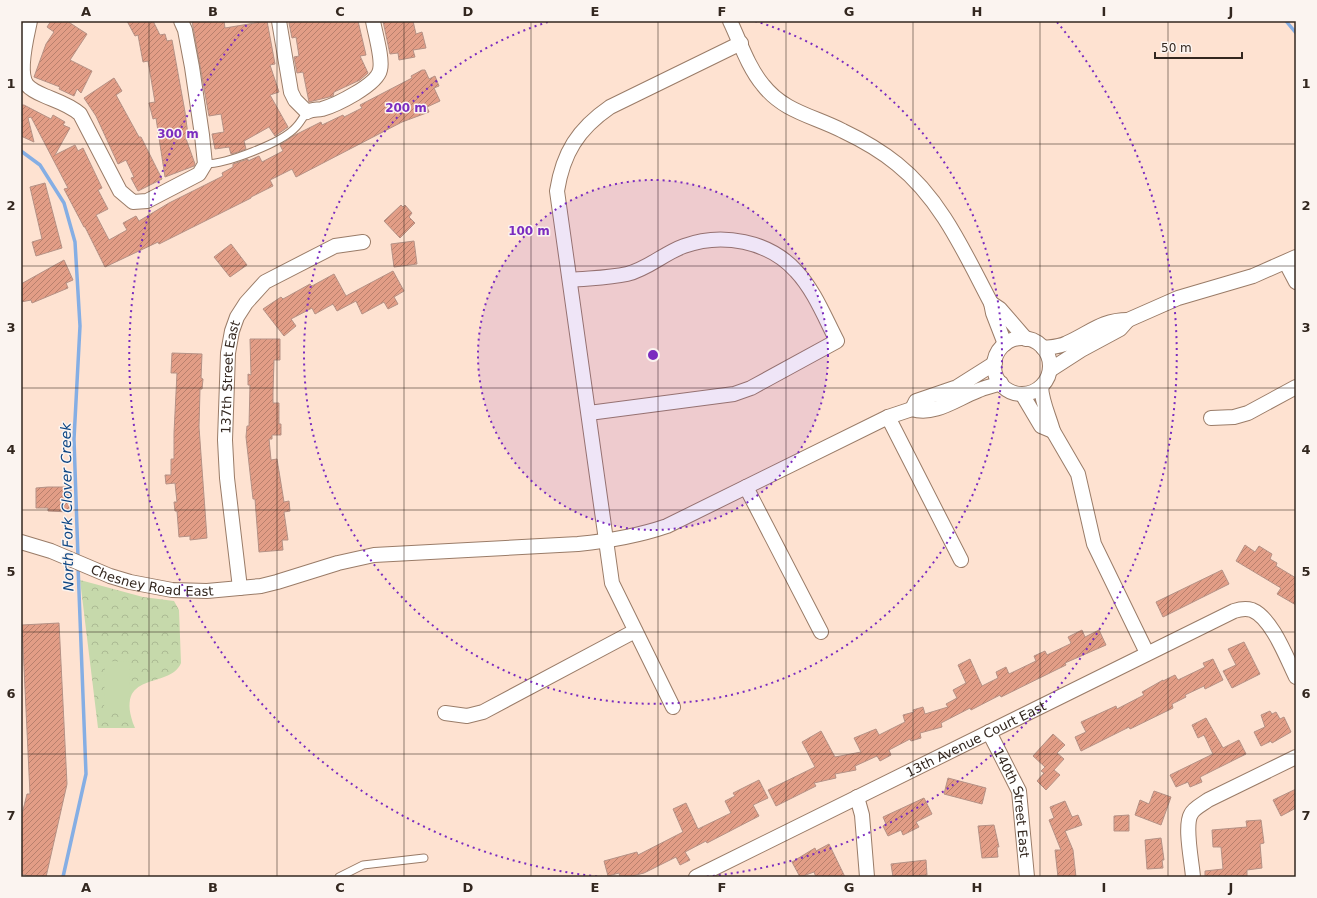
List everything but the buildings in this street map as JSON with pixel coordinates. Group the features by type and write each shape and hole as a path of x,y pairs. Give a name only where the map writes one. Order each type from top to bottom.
{"street":[{"path":"30,21 22,58 25,83 30,88 69,106 80,114 120,191 133,202 147,201 158,196 198,174 203,166 202,135 192,67 181,21"},
{"path":"279,21 291,92 295,100 307,112 322,109 367,86 377,78 381,66 372,21"},
{"path":"730,21 762,85 775,98 798,113 843,130 882,152 923,189 942,212 954,233 991,303 993,313 1005,344"},
{"path":"673,706 612,583 557,191 559,176 572,144 582,130 593,119 610,107 741,43"},
{"path":"570,280 627,274 642,269 684,246 697,242 727,239 741,241 773,252 797,271 807,286 837,341 751,388 734,394 589,413"},
{"name":"137th Street East","path":"240,588 226,478 224,440 228,353 232,331 237,317 246,303 265,282 335,246 362,242"},
{"path":"1043,348 1068,343 1093,328 1115,320 1128,320 1178,298 1253,276 1291,260 1296,282"},
{"path":"991,303 1000,309 1026,339"},
{"path":"1050,370 1081,350 1120,329 1128,320"},
{"path":"1001,383 976,391 944,406 919,411 912,409 916,401 957,387 995,363 1005,344 1012,340 1026,339 1039,344 1043,348 1050,360 1050,370 1041,387 1041,397 1050,419 1052,431 1078,474 1094,544 1148,653"},
{"path":"995,363 997,378 1009,391 1022,394 1035,391 1041,387"},
{"path":"1211,418 1234,417 1248,413 1296,387"},
{"path":"1022,394 1041,426 1052,431"},
{"name":"Chesney Road East","path":"21,542 51,551 87,568 110,576 156,588 207,591 240,588 277,582 338,563 374,555 578,544 605,541 647,533 667,526 888,417 912,409"},
{"path":"888,417 962,560"},
{"path":"746,487 821,632"},
{"name":"13th Avenue Court East","path":"700,876 1148,653 1242,608 1257,612 1271,628 1296,677"},
{"path":"445,713 467,716 483,712 635,631"},
{"name":"140th Street East","path":"990,732 1019,791 1028,877"},
{"path":"1193,877 1188,825 1191,814 1199,806 1296,757"},
{"path":"857,797 862,814 867,877"}],"lane":[{"path":"203,166 216,164 238,157 276,140 296,128 307,112"},
{"path":"339,877 363,865 424,858"}],"green space":[{"path":"80,580 143,597 174,601 179,610 181,663 175,671 137,689 131,697 130,709 135,728 98,728"},
{"path":"105,661 130,662 129,710 104,710"}],"waterway":[{"path":"1286,21 1296,33"},
{"name":"North Fork Clover Creek","path":"21,151 40,165 64,203 75,242 80,326 74,439 78,558"},
{"name":"North Fork Clover Creek","path":"63,877 86,774 78,566"}]}
